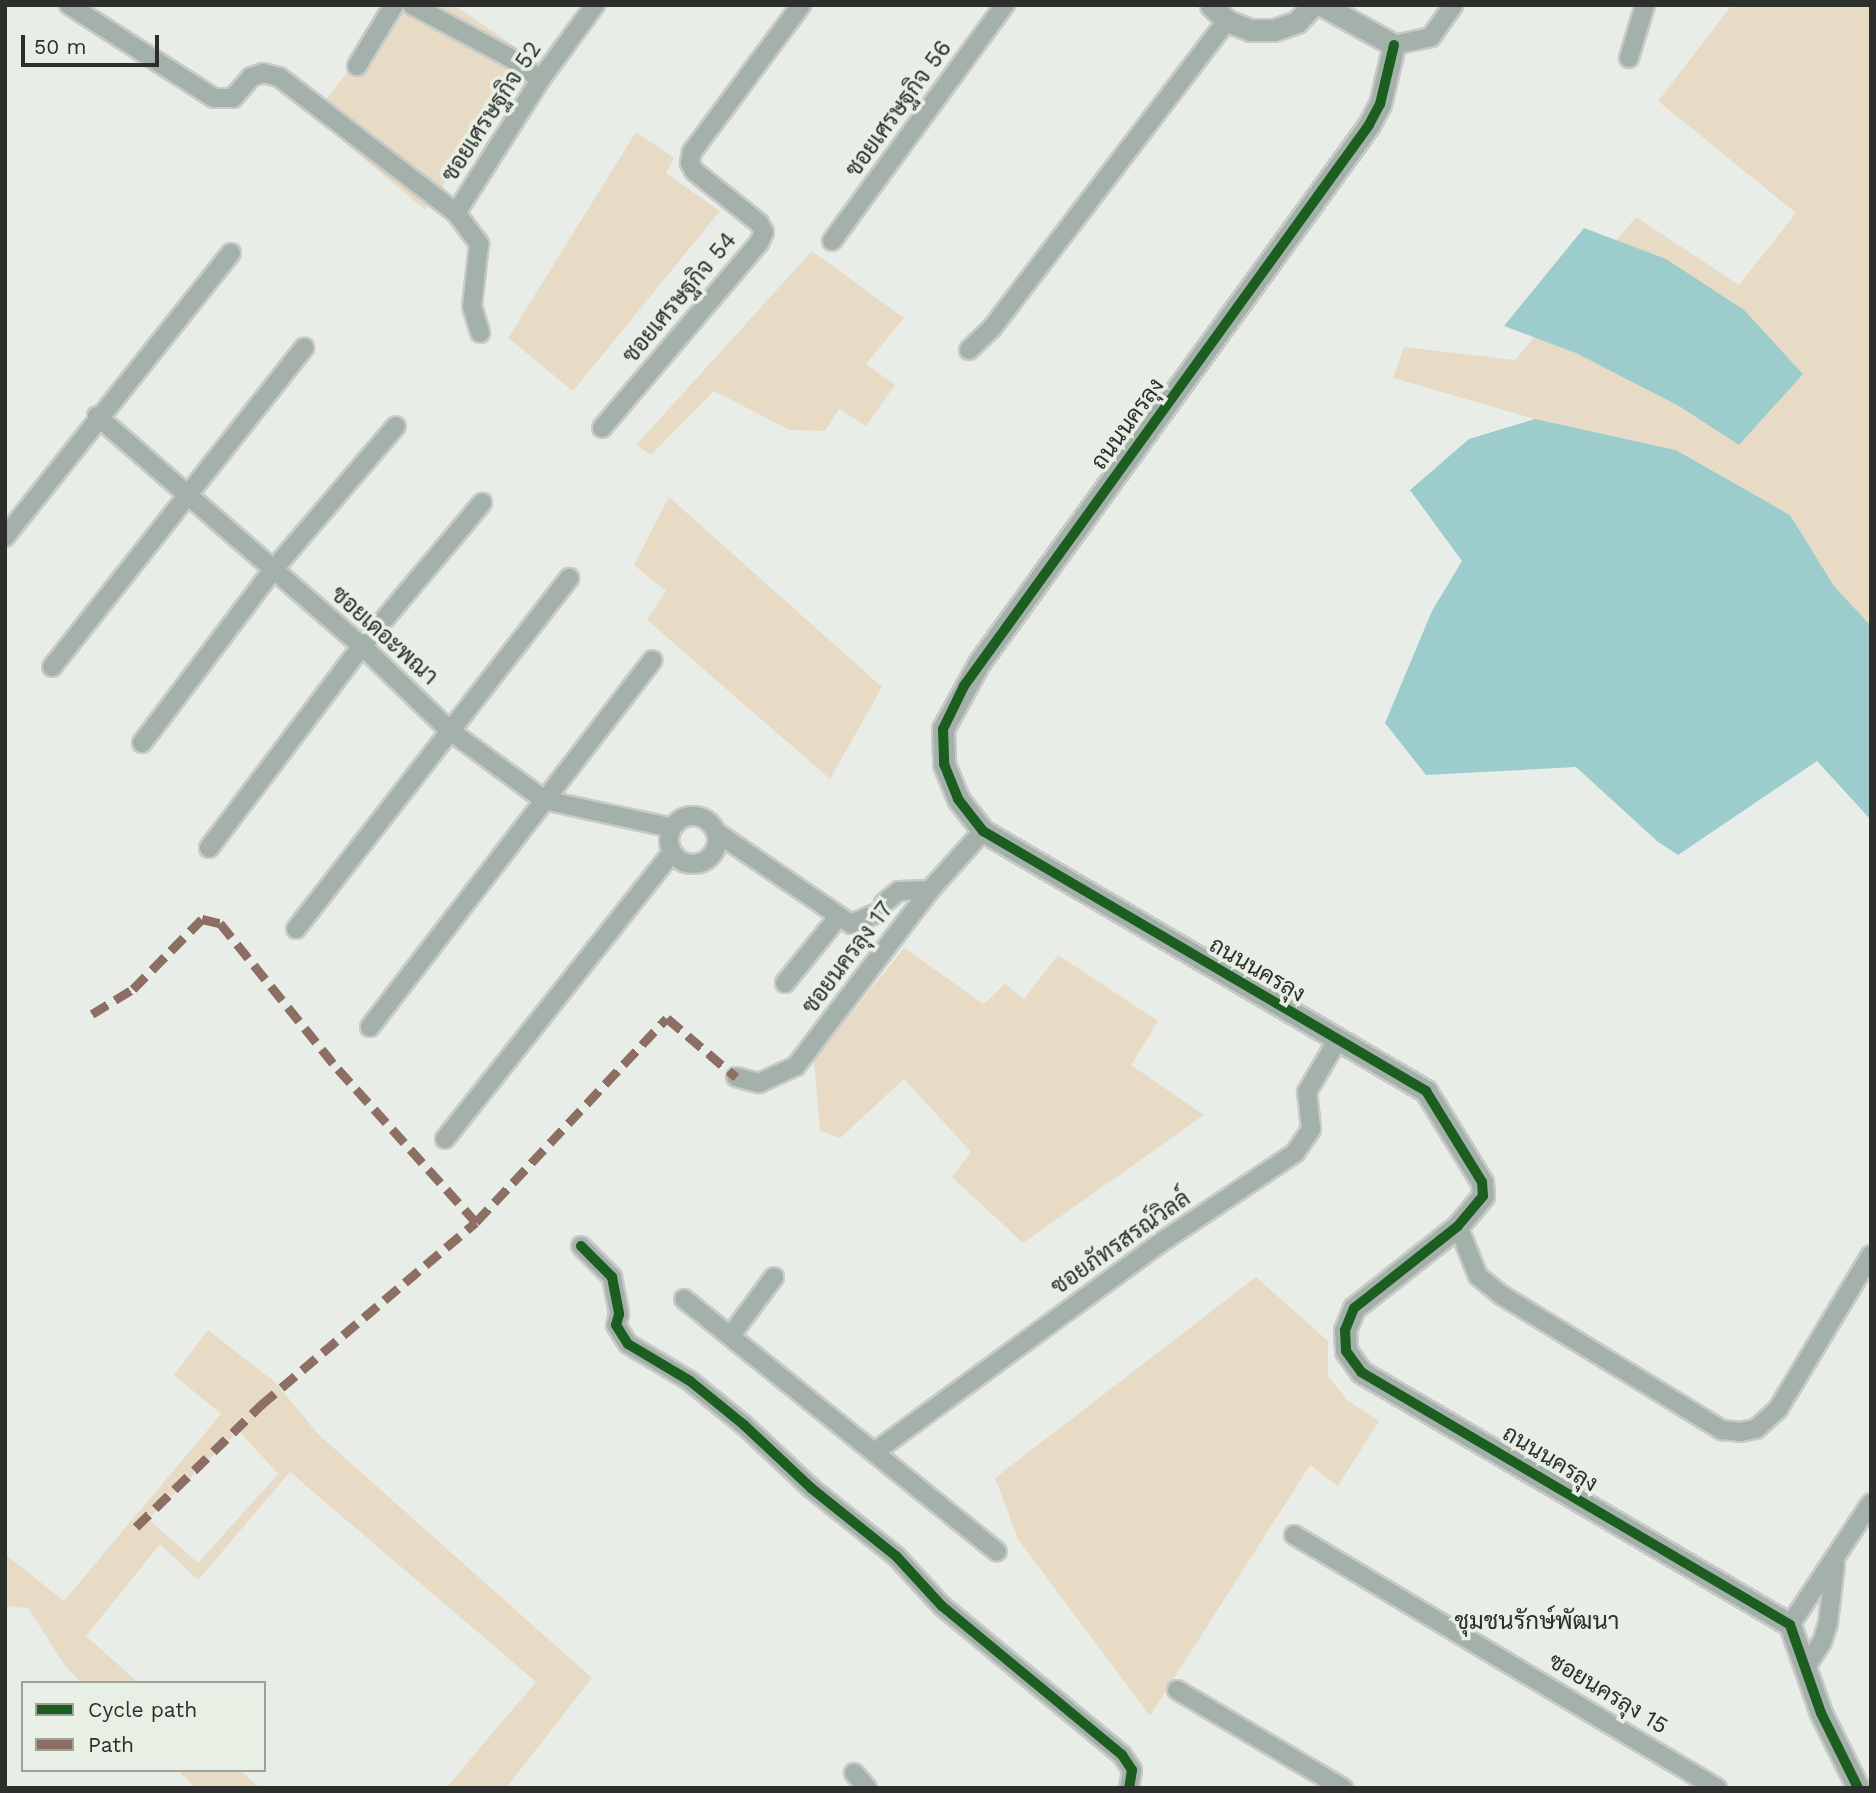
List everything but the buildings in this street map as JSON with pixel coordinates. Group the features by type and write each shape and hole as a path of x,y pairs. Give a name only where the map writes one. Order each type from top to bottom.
{"street":[{"path":"69,5 214,98 233,97 251,77 262,73 279,77 456,213 479,244 472,306 480,334"},
{"path":"356,65 394,5"},
{"path":"412,5 518,62 540,80"},
{"name":"ซอยเศรษฐกิจ 52","path":"456,213 540,80 595,5"},
{"name":"ซอยเศรษฐกิจ 54","path":"602,428 759,243 764,232 759,223 694,172 690,163 692,152 801,5"},
{"name":"ซอยเศรษฐกิจ 56","path":"832,242 1005,5"},
{"path":"1211,5 1227,21 1250,30 1274,30 1297,22 1313,5"},
{"path":"1322,5 1394,45 1431,37 1453,5"},
{"path":"1629,58 1645,5"},
{"path":"969,350 992,328 1227,21"},
{"name":"ถนนนครลุง","path":"1394,45 1380,104 1369,125 951,707 943,729 943,764 958,799 983,831 1337,1041 1413,1082 1436,1105 1482,1182 1483,1196 1476,1209 1458,1226 1354,1308 1345,1330 1346,1352 1362,1372 1790,1625"},
{"path":"5,537 97,416 230,253"},
{"path":"52,667 304,348"},
{"name":"ซอยเดอะพณา","path":"97,416 362,646 449,730 544,800 672,828"},
{"path":"142,743 273,570 396,426"},
{"path":"209,848 362,646 482,503"},
{"path":"296,929 569,578"},
{"path":"370,1027 653,660"},
{"path":"716,832 712,855 700,864 684,863 672,853 668,841 672,828 682,818 697,816 709,821 716,832 851,924 879,908 900,891 930,890"},
{"name":"ซอยนครลุง 17","path":"736,1077 759,1083 796,1066 930,890 983,831"},
{"path":"445,1139 672,853"},
{"path":"785,983 839,916"},
{"name":"ซอยภัทรสรณ์วิลล์","path":"876,1451 1160,1243 1295,1153 1311,1129 1307,1092 1337,1041"},
{"path":"1458,1226 1478,1276 1503,1296 1722,1430 1740,1432 1756,1429 1778,1409 1871,1255"},
{"path":"581,1246 612,1277 619,1314 616,1325 628,1344 690,1381 744,1425 811,1488 896,1556 942,1606 1122,1755 1132,1770 1129,1788"},
{"path":"731,1335 774,1277"},
{"path":"684,1299 876,1451 997,1552"},
{"path":"1858,1788 1821,1713 1790,1625 1836,1560 1871,1503"},
{"name":"ซอยนครลุง 15","path":"1294,1535 1711,1786"},
{"path":"1805,1668 1822,1642 1828,1623 1836,1560"},
{"path":"1177,1690 1343,1788"},
{"path":"853,1773 867,1788"}],"shaded area":[{"path":"400,5 454,5 536,61 425,210 313,116"},
{"path":"1732,5 1871,5 1871,626 1834,586 1790,515 1677,450 1535,419 1393,378 1404,347 1515,360 1636,217 1739,285 1796,213 1658,101"},
{"path":"636,132 674,158 666,173 720,211 573,391 508,338"},
{"path":"812,251 904,318 866,364 895,385 866,426 839,409 825,431 790,430 714,391 651,455 636,445"},
{"path":"669,497 882,687 830,779 647,620 666,591 634,565"},
{"path":"904,948 984,1004 1005,984 1024,999 1058,955 1158,1021 1131,1065 1204,1115 1023,1243 952,1177 971,1152 904,1079 840,1138 820,1131 814,1060"},
{"path":"1256,1277 1328,1341 1328,1376 1348,1401 1379,1421 1338,1486 1310,1465 1150,1716 1018,1539 995,1478"},
{"path":"208,1330 276,1383 318,1434 592,1678 506,1788 446,1788 536,1682 290,1472 198,1580 160,1544 86,1636 137,1681 80,1681 66,1667 28,1608 5,1606 5,1554 64,1601 221,1414 174,1375","holes":["239,1431 278,1474 198,1563 148,1519"]},
{"path":"179,1772 242,1772 260,1788 196,1788"}],"water":[{"path":"1584,228 1666,259 1744,310 1803,374 1739,445 1679,406 1576,353 1504,326"},
{"path":"1535,419 1676,450 1790,515 1834,586 1871,626 1871,820 1817,761 1678,855 1657,841 1576,767 1426,775 1385,723 1432,611 1462,561 1410,490 1469,439"}],"marked path":[{"path":"92,1014 133,989 202,919 220,923 338,1069 476,1222"},
{"path":"136,1527 261,1405 476,1222 667,1018 736,1077"}],"cycle path":[{"path":"1394,45 1380,104 1369,125 964,686 943,729 944,764 958,799 983,831 1426,1091 1482,1182 1483,1196 1458,1226 1354,1308 1345,1330 1346,1351 1361,1372 1790,1625 1821,1713 1858,1788"},
{"path":"581,1246 612,1277 619,1314 616,1325 628,1344 690,1381 744,1425 811,1488 896,1556 942,1606 1122,1755 1132,1770 1129,1788"}],"district":[{"name":"ชุมชนรักษ์พัฒนา","path":"1537,1622"}]}
